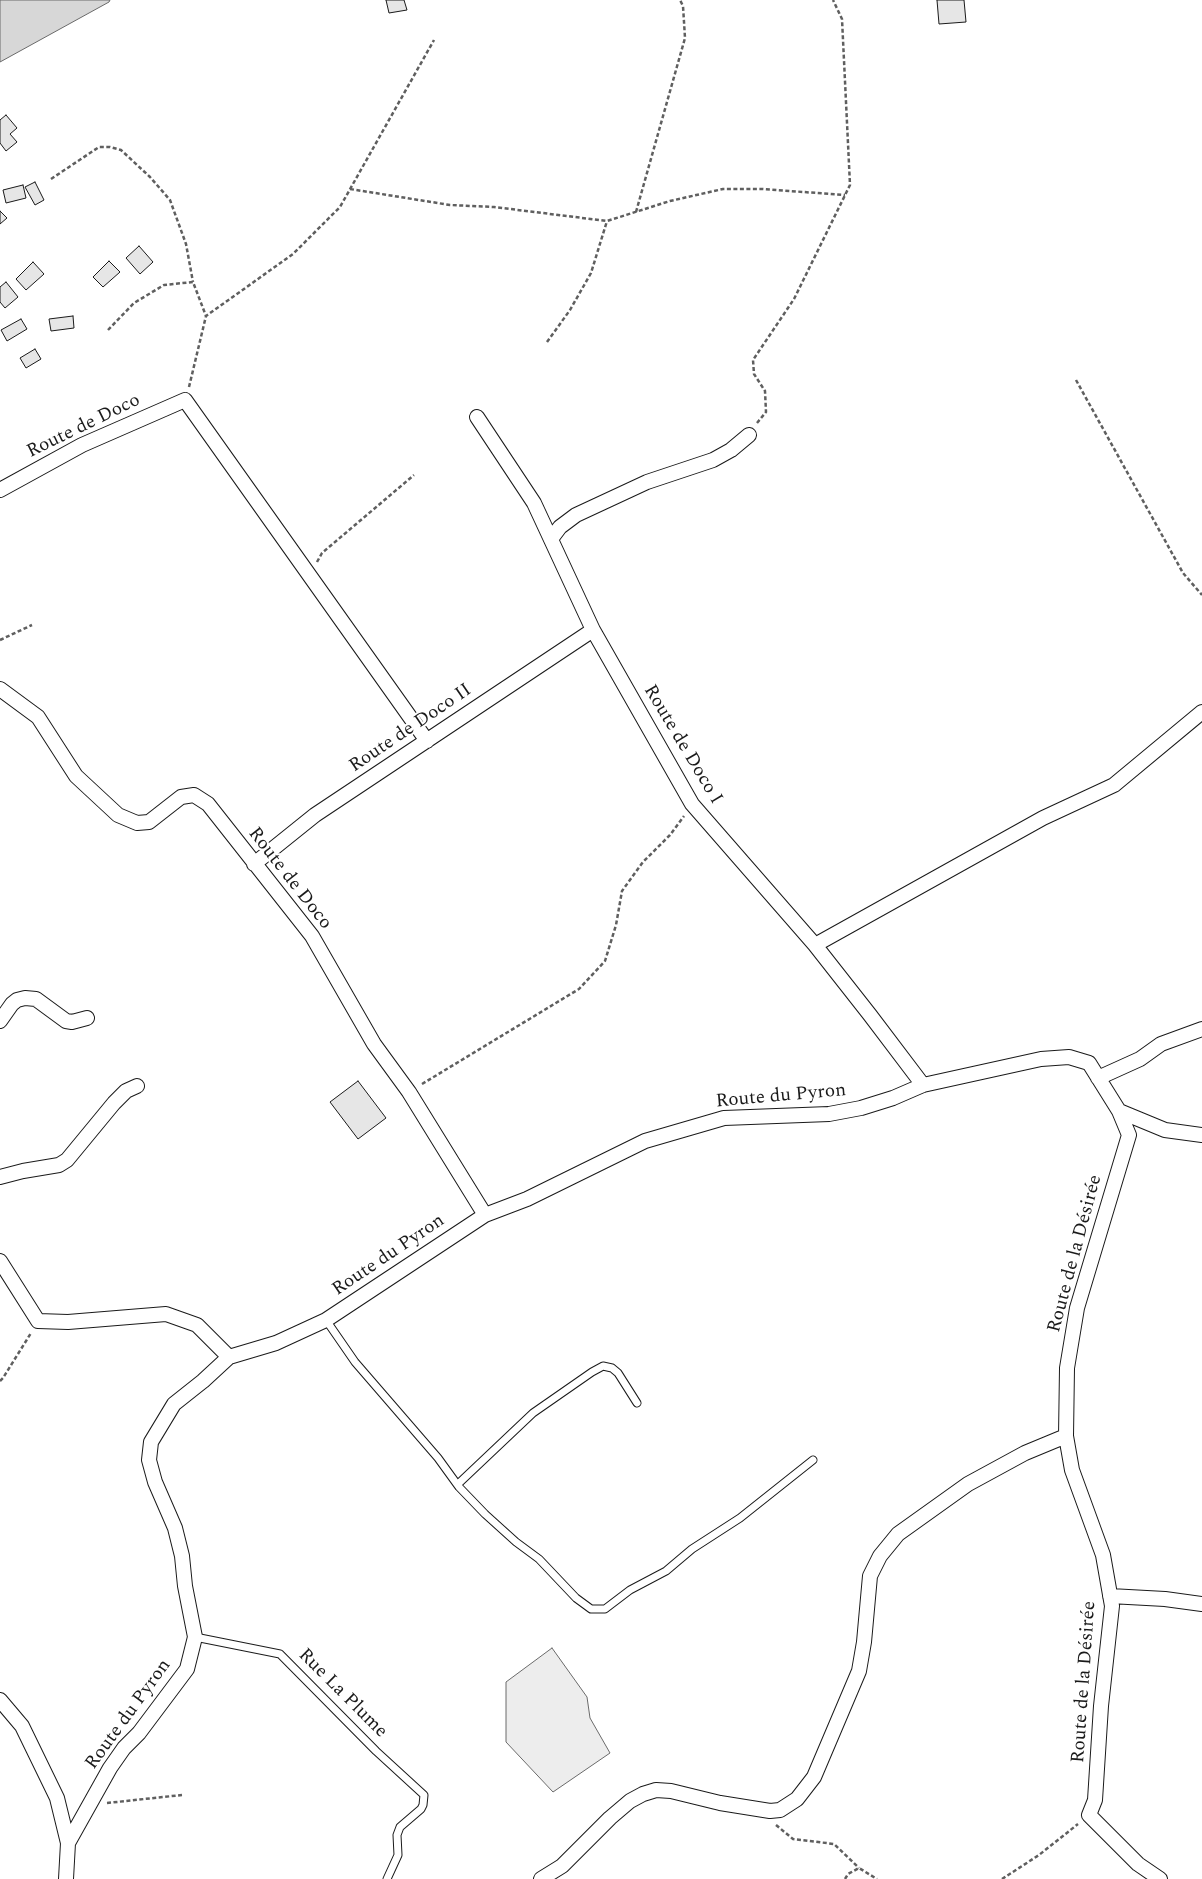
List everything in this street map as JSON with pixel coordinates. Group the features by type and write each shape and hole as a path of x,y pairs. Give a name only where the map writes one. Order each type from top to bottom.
{"street":[{"path":"185,400 427,741"},
{"name":"Route de Doco","path":"0,490 82,446 185,400"},
{"name":"Route de Doco I","path":"477,417 534,503 593,630 692,804 815,945 923,1085"},
{"path":"551,539 560,527 576,515 639,486 713,460 731,450 749,435"},
{"name":"Route de Doco II","path":"254,864 315,815 593,630"},
{"name":"Route de Doco","path":"0,689 38,717 76,776 118,815 137,823 148,822 181,797 194,795 208,804 312,936 374,1044 409,1092 485,1215"},
{"path":"815,945 1043,818 1114,785 1202,712"},
{"path":"0,1021 12,1004 17,1000 25,998 36,999 66,1021 72,1022 87,1018"},
{"path":"1098,1078 1140,1059 1161,1044 1202,1029"},
{"name":"Route du Pyron","path":"66,1879 68,1843 88,1806 124,1748 139,1733 187,1669 194,1637 182,1556 175,1528 155,1482 149,1460 151,1442 174,1404 203,1381 228,1357 276,1343 326,1320 485,1215 526,1199 645,1141 686,1128 724,1118 829,1114 861,1108 893,1098 923,1085 1041,1059 1068,1057 1089,1063 1119,1111"},
{"path":"0,1177 59,1165 67,1160 114,1103 126,1091 137,1086"},
{"path":"1119,1111 1164,1130 1202,1135"},
{"name":"Route de la Désirée","path":"1088,1815 1095,1800 1101,1706 1112,1606 1103,1555 1072,1470 1066,1436 1067,1368 1077,1308 1129,1135 1119,1111"},
{"path":"0,1261 38,1321 68,1322 166,1314 197,1325 228,1357"},
{"path":"541,1879 562,1866 610,1818 630,1801 643,1794 656,1790 671,1791 720,1804 770,1811 780,1810 797,1799 814,1777 858,1671 864,1642 870,1576 880,1556 898,1534 968,1484 1025,1453 1066,1436"},
{"path":"1110,1596 1165,1599 1202,1604"},
{"path":"0,1700 22,1726 57,1798 68,1843"},
{"path":"1088,1815 1138,1864 1160,1879"}],"lane":[{"path":"326,1320 355,1362 485,1514 516,1542 539,1559 576,1598 591,1609 605,1609 630,1590 666,1571 692,1549 740,1518 813,1460"},
{"path":"458,1484 533,1413 603,1366 612,1368 618,1373 637,1403"},
{"name":"Rue La Plume","path":"194,1637 280,1654 376,1751 424,1795 424,1805 400,1828 397,1835 398,1855 387,1879"}],"path":[{"path":"636,212 685,38 683,6 680,0"},
{"path":"749,435 766,412 765,391 754,374 753,360 794,299 850,186 842,19 832,0"},
{"path":"206,316 293,254 340,207 434,40"},
{"path":"51,179 99,147 110,147 121,150 150,177 170,200 186,244 193,282 206,316 185,400"},
{"path":"350,188 450,205 608,221 670,201 723,189 762,189 845,195"},
{"path":"547,342 570,310 591,272 608,221"},
{"path":"108,330 134,303 164,285 193,282"},
{"path":"1076,380 1183,573 1202,595"},
{"path":"310,577 322,553 414,475"},
{"path":"0,640 32,625"},
{"path":"409,1092 579,989 604,961 616,925 622,891 643,862 670,835 692,804"},
{"path":"0,1381 4,1378 38,1321"},
{"path":"88,1806 182,1795"},
{"path":"754,1808 793,1839 834,1844 859,1868 877,1879"},
{"path":"1002,1879 1039,1855 1088,1815"},
{"path":"845,1879 848,1874 859,1868"}],"shaded area":[{"path":"0,0 110,0 0,62"},
{"path":"552,1648 587,1697 590,1718 610,1753 553,1792 506,1742 506,1682"}],"building":[{"path":"386,0 404,0 407,10 389,13"},
{"path":"937,0 964,0 966,22 939,24"},
{"path":"6,115 17,128 10,134 17,142 6,151 0,143 0,120"},
{"path":"35,182 44,200 35,205 25,187"},
{"path":"23,185 26,198 6,203 3,190"},
{"path":"0,211 7,218 0,224"},
{"path":"139,246 153,262 140,274 126,258"},
{"path":"109,261 120,272 103,287 93,277"},
{"path":"33,262 44,274 26,290 16,279"},
{"path":"6,282 18,297 5,308 0,302 0,287"},
{"path":"73,316 74,328 51,331 49,319"},
{"path":"21,319 27,329 7,341 1,330"},
{"path":"35,349 41,359 26,368 20,358"},
{"path":"358,1081 386,1118 358,1139 330,1102"}]}
